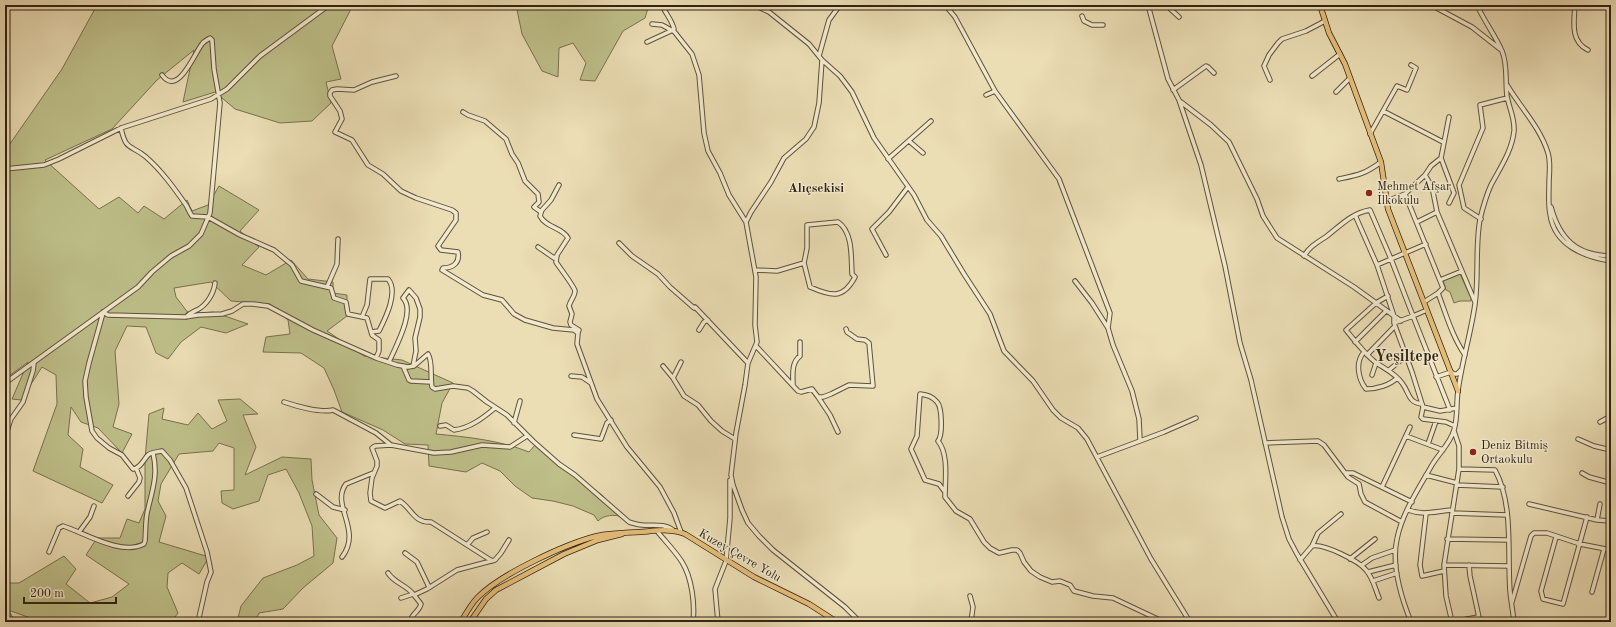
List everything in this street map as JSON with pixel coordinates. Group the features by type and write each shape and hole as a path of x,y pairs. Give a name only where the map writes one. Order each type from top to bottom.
{"main road":[{"path":"1319,5 1324,20 1350,78 1381,162 1386,202 1458,391"},
{"name":"Kuzey Çevre Yolu","path":"461,622 478,598 491,586 546,556 586,539 616,533 674,531 681,532 726,561 771,586 809,604 837,622"},
{"name":"Kuzey Çevre Yolu","path":"470,622 486,599 501,587 583,546 598,540 626,533"}],"street":[{"path":"5,9 7,5"},
{"path":"5,169 44,165 121,128 211,99 227,89 260,56 329,5"},
{"path":"662,5 665,13 673,25 673,30"},
{"path":"754,5 769,12 809,44 822,60 840,76 852,92 874,138 908,187 927,220 941,236 990,314 1004,351 1033,382 1057,414 1078,428 1087,439 1151,559 1190,622"},
{"path":"819,56 829,20 840,5"},
{"path":"945,5 955,17 994,91 1059,180 1110,313 1108,328"},
{"path":"1148,5 1160,52 1173,90 1182,104 1211,125 1229,142 1257,199 1263,216 1277,238 1354,287 1401,321"},
{"path":"1166,5 1179,17"},
{"path":"1431,5 1472,27 1502,50"},
{"path":"1410,622 1397,573 1395,550 1396,540 1402,522 1426,475 1454,431 1458,391 1475,303 1480,219 1485,199 1512,144 1514,131 1514,118 1507,98 1502,50 1485,22 1477,5"},
{"path":"1575,5 1573,28 1574,34 1579,43 1588,50"},
{"path":"1082,16 1084,21 1092,25 1103,25"},
{"path":"1270,80 1264,66 1269,55 1278,43 1288,37 1306,31 1324,20"},
{"path":"652,24 662,25 673,30 692,54 699,75 704,133 708,151 720,173 729,195 746,222 755,270 756,346 748,363 735,439 729,489 730,518 726,561 715,589 718,622"},
{"path":"647,42 673,30"},
{"path":"5,383 138,287 170,256 189,246 201,234 210,213 220,104 214,69 212,40 210,38 202,42 185,72 175,81 169,82 162,75"},
{"path":"1312,76 1340,54"},
{"path":"746,222 784,158 806,139 814,127 819,103 822,60"},
{"path":"1370,134 1397,86 1407,90 1416,68 1411,65"},
{"path":"1173,90 1206,66 1214,73"},
{"path":"396,76 372,82 354,90 332,90 330,96 340,111 342,119 335,132 352,140 368,165 383,174 400,189 412,196 452,210 456,213 456,220 438,246 441,250 458,252 458,259 453,266 443,268 442,270 484,295 502,300 514,314 525,320 553,328 574,330 578,333"},
{"path":"1336,92 1350,78"},
{"path":"1506,84 1516,101 1538,131 1545,146 1550,163 1550,214 1552,225 1565,242 1580,253 1590,257 1611,261"},
{"path":"986,95 994,91"},
{"path":"1480,219 1464,208 1459,185 1483,128 1480,105 1507,98"},
{"path":"1179,100 1204,180 1225,266 1240,343 1251,380 1282,517 1289,539 1300,560 1338,622"},
{"path":"1383,111 1443,142"},
{"path":"463,112 485,121 506,139 525,181 538,194 539,202 534,207 541,212"},
{"path":"1449,117 1441,158 1454,193 1449,203"},
{"path":"888,159 931,121"},
{"path":"121,128 124,141 131,148 145,156 159,169 186,205 192,216 208,217 240,235 274,250 292,265 301,281 327,287 332,290 334,298 345,301 348,314 367,318 372,335 379,340 379,351 376,358"},
{"path":"909,141 923,153"},
{"path":"1386,202 1405,194 1425,175 1431,166 1441,158"},
{"path":"1339,179 1361,175 1381,162"},
{"path":"1425,175 1432,188 1437,212 1475,303"},
{"path":"559,185 551,200 541,212 540,216 543,221 564,233 568,238 557,256 556,262 566,276 575,293 568,306 572,314 570,322 571,325 579,330 577,344 597,399 627,447 660,487 674,513 681,532"},
{"path":"886,255 872,229 889,212 908,187"},
{"path":"1405,194 1443,288 1424,302"},
{"path":"1550,201 1558,226 1573,245 1589,254 1611,256"},
{"path":"1304,256 1309,248 1355,215 1370,210 1391,259 1436,378 1450,410"},
{"path":"1416,222 1437,212"},
{"path":"1355,215 1377,265 1388,296 1394,316 1394,325 1422,405 1421,418 1446,422 1455,426"},
{"path":"838,222 844,226 850,245 852,274 855,278 851,285 840,295 832,295 810,287 804,263 807,248 807,224 838,222"},
{"path":"327,287 337,264 338,239"},
{"path":"619,242 632,256 658,274 687,303 694,308 695,307 748,363"},
{"path":"1377,265 1426,244"},
{"path":"538,247 554,258 557,256"},
{"path":"755,270 777,271 804,263"},
{"path":"1440,280 1462,271"},
{"path":"362,317 367,305 370,279 388,279 391,286 391,294 387,316 379,331 371,332"},
{"path":"1075,281 1092,303 1108,328 1113,345 1132,391 1139,419 1140,440"},
{"path":"186,317 200,308 209,298 213,293 215,283"},
{"path":"389,362 406,324 407,307 406,301 403,298 409,290 416,298 420,309 420,317 415,338 416,352 413,366"},
{"path":"1438,293 1457,344 1465,355"},
{"path":"1388,296 1376,303 1346,330 1366,354 1376,363 1389,370 1397,378 1406,389 1411,400 1415,403 1434,411 1457,408"},
{"path":"103,312 108,315 186,317 198,314 222,314 232,311 243,304 268,306 313,330 376,358 389,362 403,366 413,366 429,355 432,387 435,389 453,386 468,388 507,415 527,436 629,522 640,525 656,525 670,528 674,531"},
{"path":"1397,378 1392,383 1366,389 1360,379 1359,360 1394,325 1427,310"},
{"path":"1355,342 1386,311"},
{"path":"103,312 85,381 86,398 92,431 97,438 109,448 122,455 130,466 136,468"},
{"path":"699,330 704,322 708,320"},
{"path":"818,397 831,394 849,385 873,386 869,343 865,340 857,339 847,332 846,329"},
{"path":"793,385 794,364 796,359 800,356 800,342"},
{"path":"756,346 799,392 812,389 830,415 838,432"},
{"path":"1389,370 1406,356"},
{"path":"673,378 681,362"},
{"path":"5,437 11,419 23,402 33,371 34,363"},
{"path":"1372,375 1376,363"},
{"path":"403,366 409,380 431,382"},
{"path":"662,366 673,378 684,396 698,405 711,421 722,431 735,439"},
{"path":"1436,378 1451,372 1457,374 1462,368"},
{"path":"571,376 582,377 591,383"},
{"path":"945,492 939,484 925,480 911,450 917,436 920,394 930,396 938,403 941,412 941,432 938,441 942,446 943,451 946,477 945,497 956,511 970,519 984,542 990,548 999,553 1017,550 1031,571 1040,577 1052,582 1060,581 1070,585 1074,591 1093,596 1113,598 1164,622"},
{"path":"514,423 520,401"},
{"path":"284,402 327,412 333,410 376,433 391,445"},
{"path":"440,426 446,425 454,430 465,428 495,408"},
{"path":"1600,422 1611,416"},
{"path":"1097,457 1196,418"},
{"path":"574,435 601,439 607,423 611,420"},
{"path":"1428,444 1436,421"},
{"path":"1382,487 1410,427"},
{"path":"1454,431 1460,446 1459,469 1444,565 1446,596 1452,622 1478,617"},
{"path":"492,561 431,522 425,523 417,520 408,506 400,501 385,508 372,501 371,485 377,464 372,448 375,446 391,445 434,453 451,452 482,444 510,446 527,436"},
{"path":"1406,436 1443,450"},
{"path":"1578,439 1594,446 1611,450"},
{"path":"1265,443 1318,441 1324,445 1348,477 1359,484 1361,494 1365,502 1402,522"},
{"path":"136,468 148,455 153,452 162,451 170,460 186,488 207,552 211,572 207,582 198,622"},
{"path":"49,552 61,526 113,545 135,546 144,544 147,514 154,487 156,466 153,452"},
{"path":"128,496 139,482 140,478 136,468"},
{"path":"1459,469 1495,470 1503,487 1507,515 1509,566 1514,622"},
{"path":"342,558 350,542 345,510 340,496 346,484 374,472"},
{"path":"1345,473 1353,473 1412,502"},
{"path":"1582,473 1611,483"},
{"path":"731,475 742,510 748,523 759,536 773,550 845,607 860,622"},
{"path":"1426,475 1457,484 1503,487"},
{"path":"316,494 333,507 345,510"},
{"path":"1529,504 1597,520 1611,521"},
{"path":"1597,520 1600,504"},
{"path":"79,532 90,517 94,506"},
{"path":"1408,510 1417,514 1452,512 1507,515"},
{"path":"1300,560 1312,546 1318,534 1341,514"},
{"path":"1426,514 1420,564 1422,576 1444,571"},
{"path":"1556,537 1540,591 1543,599 1563,604 1587,517"},
{"path":"657,531 686,569 693,601 693,622"},
{"path":"467,545 473,538 487,532"},
{"path":"1512,602 1532,534 1542,532 1580,544 1611,550"},
{"path":"1447,539 1508,540"},
{"path":"402,598 413,595 429,587 457,570 492,561 501,553 509,540"},
{"path":"1350,560 1375,540"},
{"path":"1312,546 1322,545 1362,566 1368,572 1379,598"},
{"path":"1592,592 1604,549"},
{"path":"1362,566 1372,558 1395,550"},
{"path":"405,553 417,562 429,587"},
{"path":"1368,572 1396,565"},
{"path":"1444,565 1509,566"},
{"path":"1469,565 1480,622"},
{"path":"388,573 390,577 407,587 421,604 411,617 410,622"},
{"path":"1372,581 1397,573"},
{"path":"970,596 973,607 972,622"},
{"path":"1609,620 1611,610"}],"green space":[{"path":"97,5 353,5 332,46 341,79 326,82 331,103 312,121 280,123 235,109 215,92 183,102 194,50 157,80 112,129 45,160 99,209 119,197 138,213 144,206 164,219 187,200 192,211 208,205 219,186 259,210 240,231 259,247 242,265 266,275 291,260 308,279 333,282 333,293 347,295 347,316 327,331 364,356 402,360 453,383 442,403 436,434 495,442 529,452 535,445 561,467 602,495 623,517 609,516 603,517 598,521 594,515 573,506 532,498 515,486 500,471 482,463 466,472 429,466 428,445 405,444 383,430 342,412 324,368 301,353 263,352 266,337 290,334 288,320 270,304 231,301 211,282 174,288 176,297 189,314 213,312 248,324 226,333 201,327 181,342 168,359 156,353 146,327 127,326 115,351 119,404 113,427 132,434 122,453 98,428 81,422 71,407 68,435 83,449 80,467 113,485 102,503 33,471 57,404 56,375 42,367 21,400 12,399 28,362 5,379 5,151 62,69"},
{"path":"516,5 649,5 645,18 623,31 595,81 580,80 586,63 573,43 559,48 558,77 542,71 522,34"},
{"path":"1460,274 1471,301 1460,301 1454,303 1450,292 1446,290 1443,280"},
{"path":"240,399 258,414 243,415 256,447 245,475 282,457 311,459 312,480 319,515 337,538 333,563 303,588 283,609 259,613 255,622 237,622 241,606 263,578 297,565 314,556 312,526 299,493 286,469 268,475 259,501 233,509 222,503 221,491 234,490 234,448 219,443 213,451 179,454 161,484 158,501 166,516 159,542 209,557 199,574 182,563 168,573 167,587 178,613 171,622 42,622 8,610 16,622 5,622 5,583 19,583 64,556 76,569 66,584 90,603 112,597 129,584 86,555 97,538 120,538 127,519 139,523 145,509 145,459 149,414 164,408 162,419 188,425 198,413 212,429 227,421 218,400"}],"place":[{"name":"Mehmet Afşar İlkokulu","path":"1369,193"},
{"name":"Deniz Bitmiş Ortaokulu","path":"1473,452"}],"district":[{"name":"Alıçsekisi","path":"816,187"},
{"name":"Yeşiltepe","path":"1407,355"}]}
